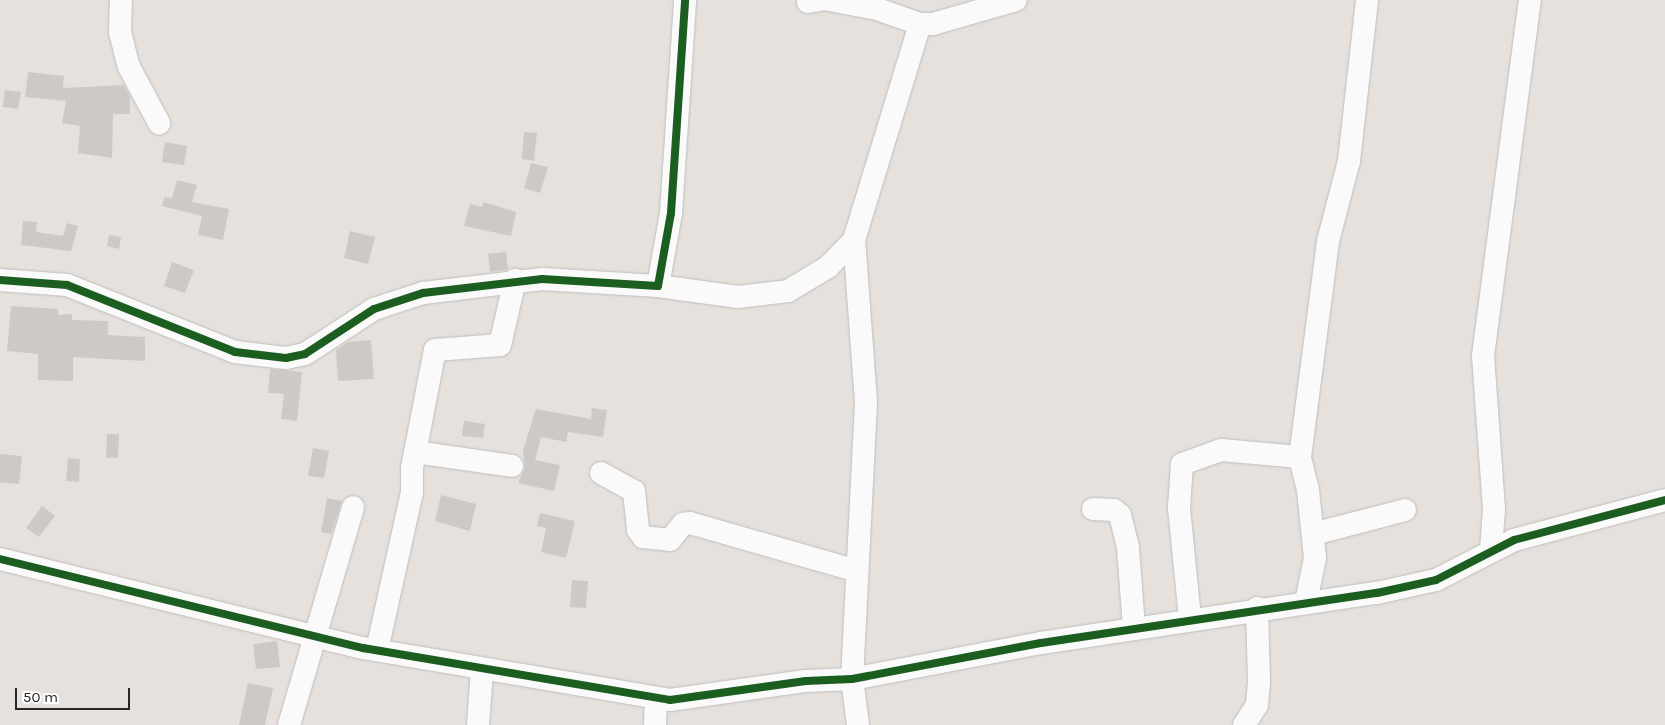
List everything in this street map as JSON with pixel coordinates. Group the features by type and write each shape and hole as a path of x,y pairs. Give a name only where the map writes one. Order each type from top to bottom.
{"street":[{"path":"121,0 120,32 129,67 159,123"},
{"path":"658,286 670,213 685,0"},
{"path":"818,1 877,8 920,24 933,24 1016,0"},
{"path":"1306,602 1315,558 1313,534 1300,457 1328,241 1349,161 1367,0"},
{"path":"1491,550 1494,509 1482,356 1530,0"},
{"path":"858,725 852,680 866,402 854,240 920,24"},
{"path":"0,280 67,285 235,352 286,358 305,354 387,302 453,287 515,280 658,286 738,297 788,291 828,267 854,240"},
{"path":"377,650 412,492 415,452 435,350 500,344 515,280"},
{"path":"1190,618 1178,507 1182,464 1221,450 1300,457"},
{"path":"415,452 512,466"},
{"path":"601,473 634,491 638,530 643,537 670,540 683,524 690,523 857,571"},
{"path":"0,559 312,636 377,650 482,670 656,698 852,680 1134,627 1257,608 1377,593 1436,580 1491,550 1514,540 1665,500"},
{"path":"289,725 312,636 352,507"},
{"path":"1093,509 1114,510 1120,515 1128,548 1134,627"},
{"path":"1313,534 1405,510"},
{"path":"1244,725 1256,705 1259,682 1257,608"},
{"path":"478,725 482,670"},
{"path":"655,725 656,698"}],"building":[{"path":"28,72 64,76 63,88 124,85 130,97 130,114 113,114 112,158 78,153 80,126 62,123 66,101 25,97"},
{"path":"5,90 21,92 18,109 3,107"},
{"path":"524,132 537,133 534,161 522,159"},
{"path":"165,142 187,146 184,165 162,162"},
{"path":"531,163 548,167 540,193 524,188"},
{"path":"177,180 197,185 192,202 229,209 223,240 198,235 202,216 162,206 164,197 172,198"},
{"path":"484,202 516,212 511,236 464,226 470,204 482,207"},
{"path":"23,221 37,222 36,232 63,236 67,223 78,226 71,251 21,245"},
{"path":"350,231 375,237 368,264 344,258"},
{"path":"109,235 121,237 119,249 107,246"},
{"path":"506,252 508,269 490,272 488,254"},
{"path":"172,262 194,270 185,293 164,286"},
{"path":"11,306 58,309 58,315 72,314 72,320 108,321 108,335 145,337 145,361 73,357 73,381 38,380 38,354 7,351"},
{"path":"371,340 374,379 338,381 336,350 348,342"},
{"path":"270,369 302,372 297,421 281,419 284,394 268,393"},
{"path":"592,408 607,410 603,437 568,432 566,442 541,437 535,460 560,465 554,491 518,483 525,468 523,450 536,409 591,419"},
{"path":"464,421 485,424 483,438 462,436"},
{"path":"107,434 119,434 118,458 106,458"},
{"path":"313,448 329,451 324,478 308,476"},
{"path":"0,454 22,456 19,484 0,482"},
{"path":"68,458 80,459 79,482 66,481"},
{"path":"441,495 476,504 470,531 435,521"},
{"path":"327,498 342,501 331,534 321,532"},
{"path":"42,506 55,516 39,537 26,528"},
{"path":"540,513 575,521 566,558 541,552 546,528 537,526"},
{"path":"572,580 588,581 586,608 570,607"},
{"path":"277,641 280,667 256,669 253,644"},
{"path":"248,683 273,688 265,725 239,725"}],"cycle path":[{"path":"0,280 67,285 235,352 286,358 305,354 374,309 423,293 542,279 658,286 671,213 685,0"},
{"path":"0,559 363,648 670,700 806,681 852,679 1041,643 1377,593 1436,580 1514,540 1665,500"}]}
